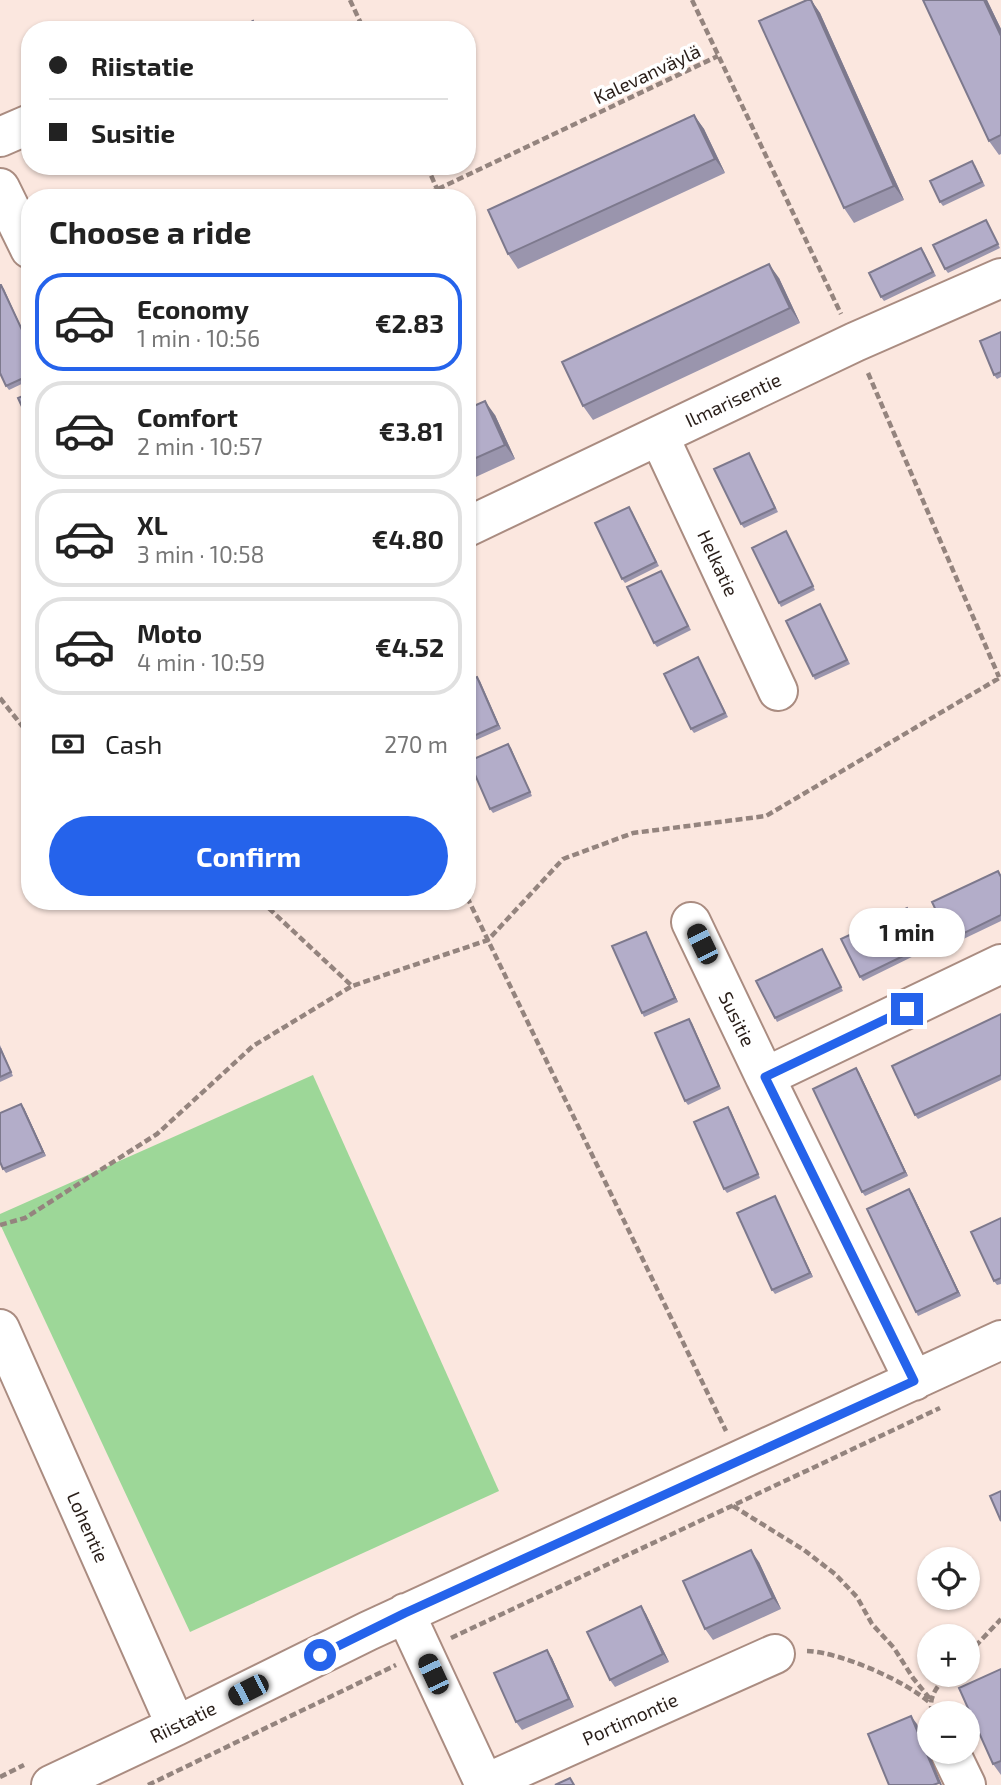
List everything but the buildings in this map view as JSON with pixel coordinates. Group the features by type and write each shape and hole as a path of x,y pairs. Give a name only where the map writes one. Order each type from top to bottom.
{"street":[{"path":"0,136 21,128"},
{"path":"0,188 21,231"},
{"name":"Ilmarisentie","path":"476,523 855,342 1001,278"},
{"name":"Helkatie","path":"659,436 778,691"},
{"name":"Susitie","path":"691,922 914,1381"},
{"path":"765,1077 1001,964"},
{"name":"Lohentie","path":"0,1329 176,1726"},
{"name":"Riistatie","path":"51,1785 405,1613 1001,1340"},
{"path":"405,1613 484,1785"},
{"name":"Portimontie","path":"484,1785 775,1654"},
{"path":"956,1764 966,1785"}],"path":[{"path":"350,0 360,21"},
{"path":"692,0 719,56"},
{"name":"Kalevanväylä","path":"476,171 719,56 855,342 1000,677"},
{"path":"431,175 437,189"},
{"name":"Kalevanväylä","path":"437,189 467,175"},
{"path":"0,1225 25,1218 157,1134 253,1046 352,986 488,940 564,859 633,832 766,817 1000,677"},
{"path":"0,698 21,725"},
{"path":"271,910 352,986"},
{"path":"473,910 740,1460"},
{"path":"148,1785 423,1651 952,1402"},
{"path":"733,1506 804,1550 835,1574 857,1597 872,1624 894,1648 930,1701"},
{"path":"980,1641 1001,1619"},
{"path":"775,1654 793,1650 818,1651 896,1680 930,1701"},
{"path":"930,1701 937,1687"}],"green space":[{"path":"313,1075 499,1491 190,1632 0,1224 0,1214"}],"route":[{"path":"320,1655 405,1613 914,1381 765,1077 907,1009"}]}
